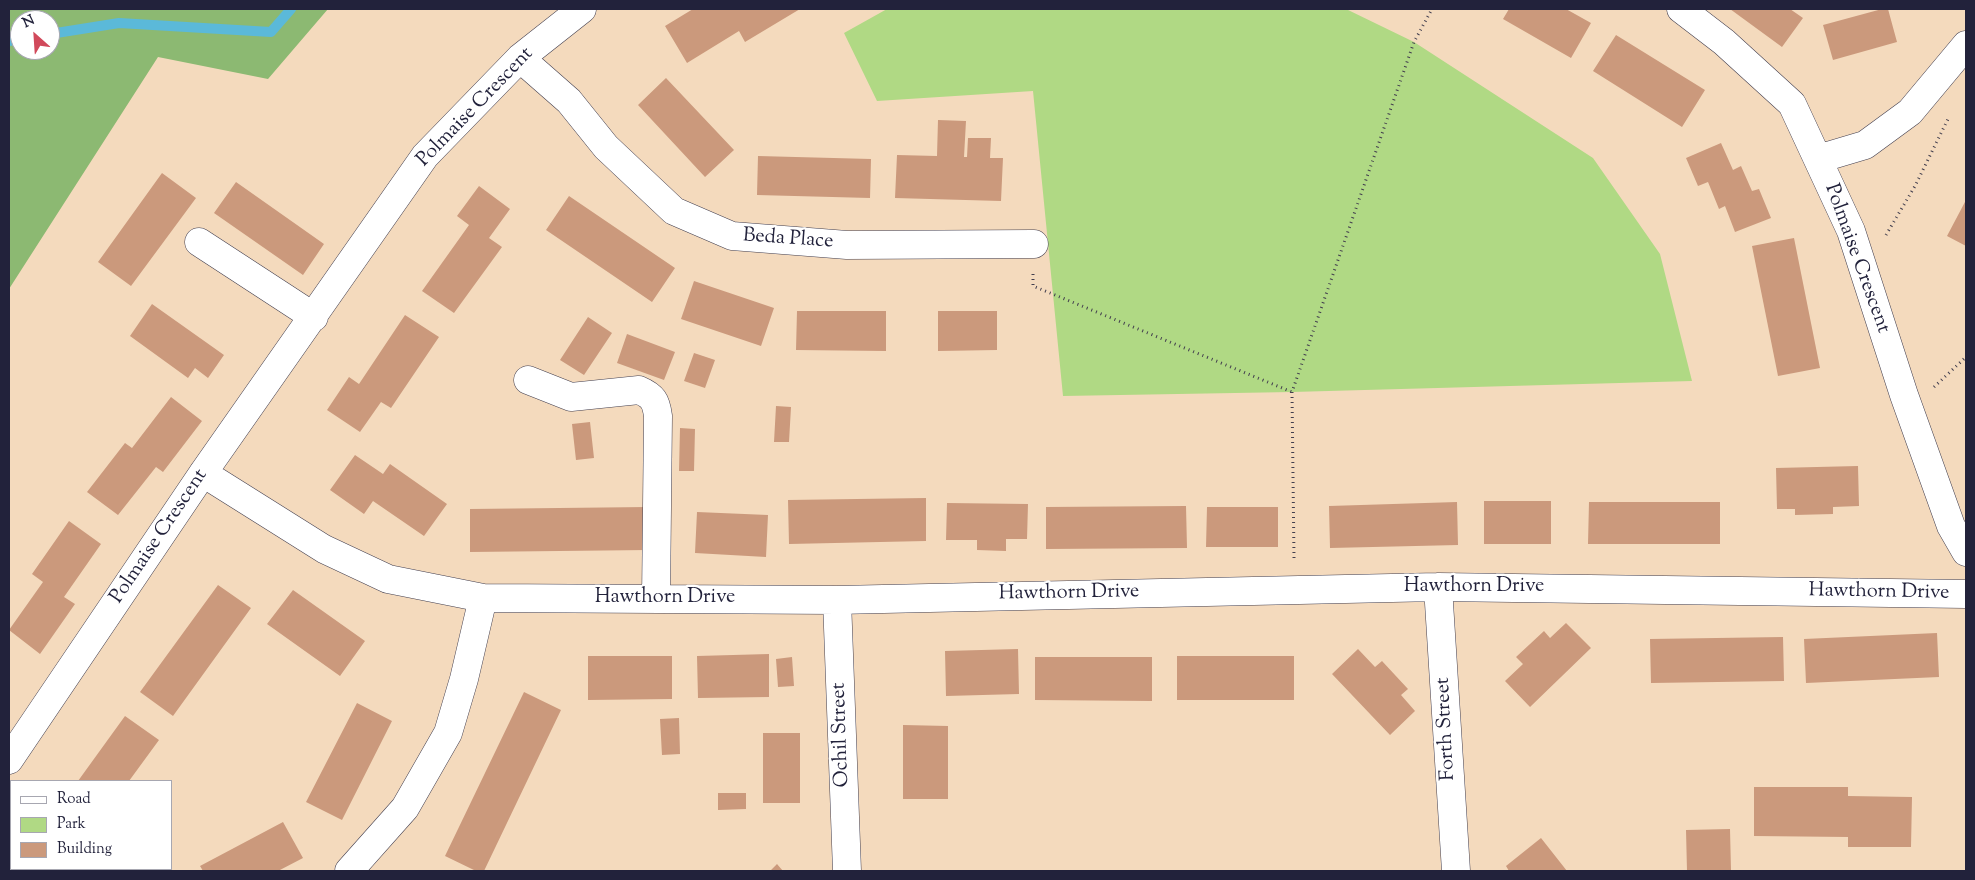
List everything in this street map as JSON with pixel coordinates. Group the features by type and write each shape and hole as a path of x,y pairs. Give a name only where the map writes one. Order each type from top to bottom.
{"street":[{"name":"Polmaise Crescent","path":"9,760 203,473 424,156 520,58 582,9"},
{"name":"Polmaise Crescent","path":"1681,9 1724,42 1792,104 1851,231 1904,395 1951,526 1966,552"},
{"path":"1818,159 1865,145 1910,112 1959,54"},
{"name":"Beda Place","path":"520,58 568,101 606,147 674,211 732,236 847,245 1034,244"},
{"path":"199,242 314,316"},
{"path":"528,380 572,397 639,390 649,394 656,401 658,416 656,599"},
{"name":"Hawthorn Drive","path":"203,473 324,549 388,579 484,598 837,600 1438,587 1966,594"},
{"name":"Forth Street","path":"1438,587 1456,871"},
{"path":"349,871 405,808 448,733 464,679 484,598"},
{"name":"Ochil Street","path":"837,600 847,871"}],"path":[{"path":"1294,589 1292,392 1414,42 1432,9"},
{"path":"1864,272 1915,186 1949,119 1959,54"},
{"path":"1034,244 1033,286 1292,392"},
{"path":"1904,395 1933,389 1966,357"}],"green space":[{"path":"9,9 328,9 268,79 158,57 9,289"},
{"path":"887,9 1346,9 1414,42 1593,158 1660,254 1692,381 1063,396 1033,91 877,101 844,33"}],"building":[{"path":"693,9 800,9 745,42 739,31 687,63 665,26"},
{"path":"1509,9 1566,9 1591,23 1571,58 1503,19"},
{"path":"1730,9 1790,9 1803,18 1782,47"},
{"path":"1888,9 1897,42 1833,60 1823,25"},
{"path":"1616,35 1705,90 1682,127 1593,71"},
{"path":"666,78 734,150 705,177 638,105"},
{"path":"938,120 966,121 964,157 967,157 968,138 991,138 990,158 1003,158 1001,201 895,198 897,155 937,156"},
{"path":"1721,143 1733,170 1741,166 1752,191 1759,189 1771,218 1735,232 1725,206 1719,209 1708,182 1698,186 1686,158"},
{"path":"758,156 871,159 870,198 757,195"},
{"path":"162,173 196,198 131,286 98,262"},
{"path":"236,182 324,244 303,275 214,213"},
{"path":"479,186 510,209 489,238 502,247 454,313 422,291 469,225 457,216"},
{"path":"569,196 675,268 652,302 546,230"},
{"path":"1966,200 1966,246 1947,236"},
{"path":"1794,238 1820,368 1778,376 1752,246"},
{"path":"694,281 774,308 761,346 681,319"},
{"path":"152,304 224,355 208,378 195,368 188,378 130,336"},
{"path":"797,311 886,311 886,351 796,350"},
{"path":"938,311 997,311 997,350 938,351"},
{"path":"405,315 439,337 391,408 381,402 360,432 327,410 349,377 359,384"},
{"path":"588,317 612,333 584,375 560,360"},
{"path":"627,334 675,352 664,380 617,363"},
{"path":"694,353 715,360 705,388 684,381"},
{"path":"171,397 202,421 163,472 156,467 118,515 87,492 125,443 132,448"},
{"path":"776,406 791,407 789,442 774,442"},
{"path":"590,422 594,458 576,460 572,424"},
{"path":"680,428 695,429 694,471 679,471"},
{"path":"355,455 383,474 390,464 447,504 424,536 373,501 364,514 330,490"},
{"path":"1858,466 1859,506 1833,507 1833,514 1795,515 1795,509 1777,509 1776,468"},
{"path":"926,498 926,541 789,544 788,500"},
{"path":"1484,501 1551,501 1551,544 1484,544"},
{"path":"1457,502 1458,545 1330,548 1329,506"},
{"path":"1589,502 1720,502 1720,544 1588,544"},
{"path":"947,503 1028,504 1027,539 1006,539 1006,551 977,550 977,540 946,540"},
{"path":"1186,506 1187,548 1046,549 1046,507"},
{"path":"648,507 648,550 470,552 470,509"},
{"path":"1207,507 1278,507 1278,547 1206,547"},
{"path":"697,512 768,515 766,557 695,553"},
{"path":"69,521 101,544 64,597 75,604 40,654 9,630 43,582 32,574"},
{"path":"218,585 251,608 173,716 140,692"},
{"path":"293,590 365,641 340,676 267,624"},
{"path":"1566,623 1591,648 1530,707 1505,681 1523,664 1516,657 1544,631 1550,638"},
{"path":"1937,633 1939,677 1806,683 1804,639"},
{"path":"1783,637 1784,681 1651,683 1650,639"},
{"path":"1018,649 1019,694 946,696 945,651"},
{"path":"1358,649 1375,667 1382,661 1408,689 1401,695 1415,711 1390,735 1332,674"},
{"path":"769,654 769,697 698,698 697,656"},
{"path":"588,656 672,656 672,699 588,700"},
{"path":"1177,656 1294,656 1294,700 1177,700"},
{"path":"792,657 794,686 778,687 776,659"},
{"path":"1035,657 1152,657 1152,701 1035,700"},
{"path":"524,692 561,710 484,871 476,871 445,856"},
{"path":"357,703 392,721 342,820 306,802"},
{"path":"125,716 159,740 130,780 79,780"},
{"path":"679,718 680,754 662,755 660,719"},
{"path":"903,725 948,726 948,799 903,799"},
{"path":"763,733 800,733 800,803 763,803"},
{"path":"1754,787 1848,787 1848,796 1912,797 1911,847 1848,847 1848,837 1754,836"},
{"path":"718,793 746,793 746,809 718,810"},
{"path":"283,822 303,858 278,871 203,871 200,866"},
{"path":"1730,829 1731,871 1687,871 1686,830"},
{"path":"1541,838 1567,871 1509,871 1506,866"},
{"path":"777,864 783,871 770,871"}],"waterway":[{"path":"60,32 119,23 271,32 291,9"}]}
